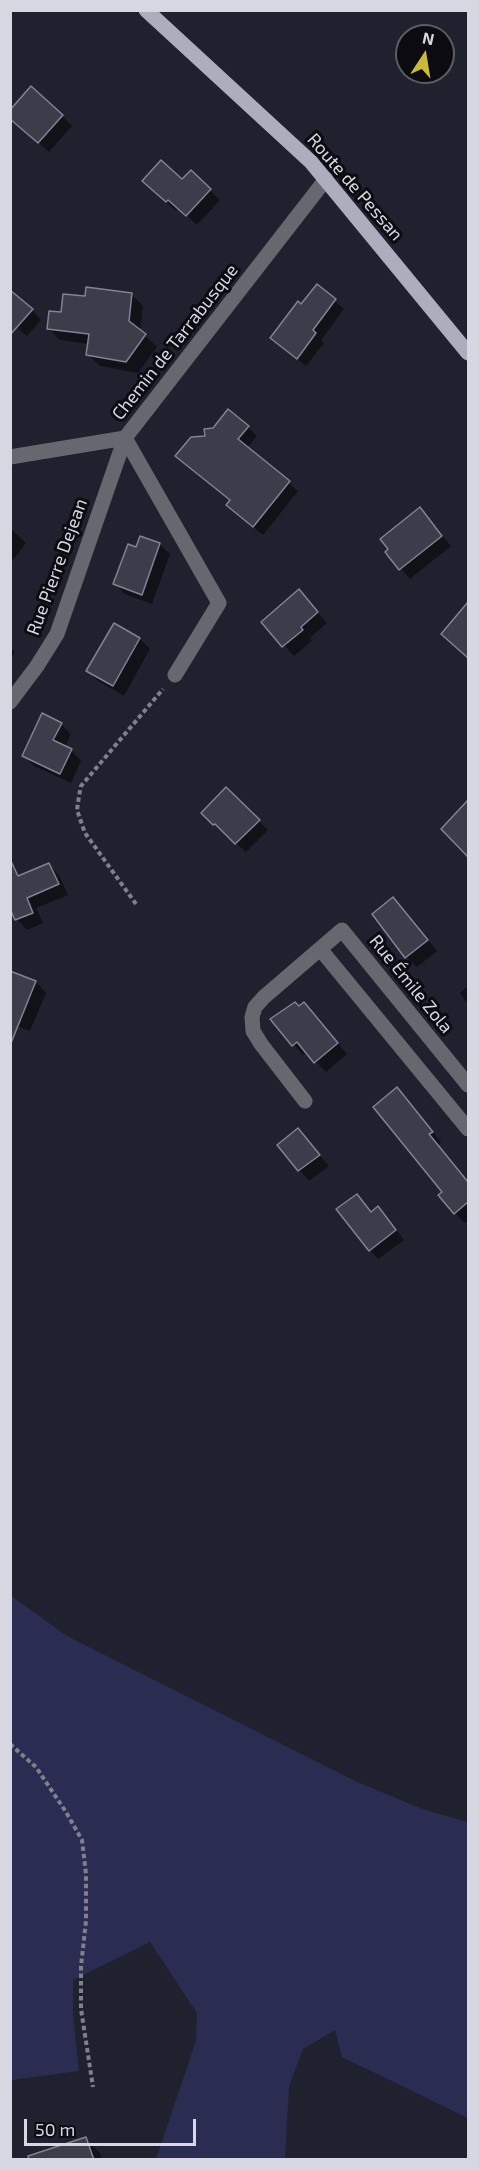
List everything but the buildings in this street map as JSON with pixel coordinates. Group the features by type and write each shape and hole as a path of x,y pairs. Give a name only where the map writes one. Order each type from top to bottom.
{"main road":[{"name":"Route de Pessan","path":"146,10 326,178 468,353"}],"street":[{"name":"Chemin de Tarrabusque","path":"10,457 125,438 326,178"},
{"path":"125,438 219,603 175,675"},
{"name":"Rue Pierre Dejean","path":"10,702 57,634 125,438"},
{"name":"Rue Émile Zola","path":"321,950 342,930 468,1085"},
{"path":"305,1101 261,1044 253,1031 252,1017 255,1007 264,997 321,950 468,1129"}],"path":[{"path":"136,904 85,833 77,810 79,796 81,786 175,675"},
{"path":"10,1744 36,1767 82,1840 86,1874 86,1922 81,1966 81,2009 93,2087"}],"shaded area":[{"path":"10,1595 67,1636 355,1781 422,1809 468,1822 468,2118 342,2057 335,2030 303,2049 289,2086 285,2159 156,2159 196,2041 197,2013 150,1942 73,1980 73,2014 79,2071 11,2080"}]}
